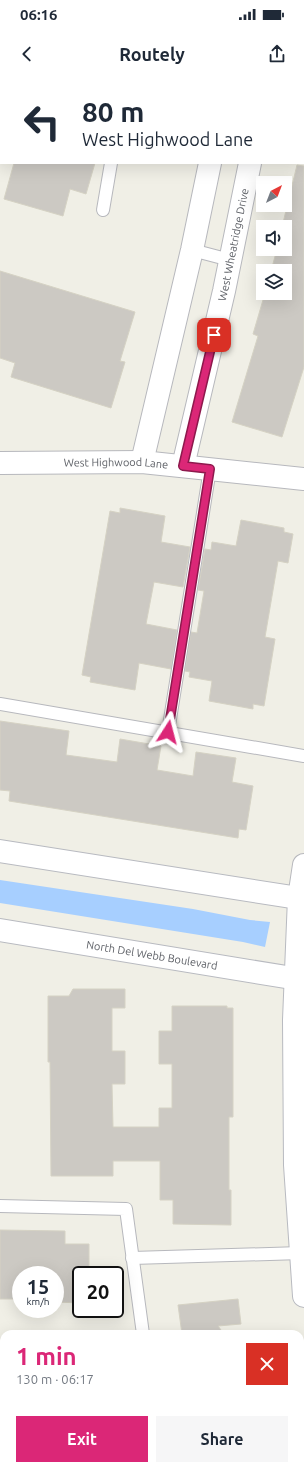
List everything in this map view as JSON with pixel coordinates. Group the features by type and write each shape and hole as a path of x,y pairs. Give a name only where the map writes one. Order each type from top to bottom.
{"street":[{"path":"142,462 192,250 210,164"},
{"name":"West Wheatridge Drive","path":"183,466 230,260 250,164"},
{"name":"West Highwood Lane","path":"0,464 142,462 304,479"},
{"path":"0,851 302,898"},
{"path":"304,865 300,979 294,1020 299,1125 295,1165 304,1296"},
{"name":"North Del Webb Boulevard","path":"0,930 300,979"}],"lane":[{"path":"102,210 111,164"},
{"path":"192,250 230,260"},
{"path":"168,732 210,469"},
{"path":"0,704 304,756"},
{"path":"0,1206 126,1209 142,1330"},
{"path":"132,1258 301,1253"}],"water":[{"path":"0,880 270,922 265,947 243,942 0,903"}],"building":[{"path":"14,164 95,164 86,194 70,189 63,216 4,199"},
{"path":"297,165 304,166 304,367 282,437 232,422 258,336 253,334 263,300 292,300 292,264 273,264 275,256 292,256 292,220 284,220 286,212 292,212 292,186"},
{"path":"0,271 135,312 120,361 125,362 111,408 11,377 15,363 0,358"},
{"path":"120,508 165,516 161,542 190,547 183,587 154,582 146,624 177,630 171,669 139,663 135,690 90,682 91,677 82,675 110,511 120,513"},
{"path":"241,520 284,528 284,532 293,534 288,563 278,561 265,637 275,639 264,706 253,704 253,709 209,701 212,681 189,677 190,672 185,671 191,632 197,633 204,591 198,590 205,549 211,550 212,542 236,546"},
{"path":"0,721 69,731 66,755 117,762 120,739 161,746 157,770 193,776 196,752 236,758 232,782 253,786 246,830 239,829 238,838 9,801 10,791 0,790"},
{"path":"73,989 125,989 125,1008 112,1008 112,1051 125,1051 125,1084 112,1084 113,1127 159,1127 159,1108 172,1108 172,1064 159,1064 159,1031 172,1031 172,1006 227,1006 227,1008 233,1008 233,1117 229,1117 229,1190 231,1190 231,1225 173,1224 173,1200 160,1200 160,1161 113,1161 113,1176 51,1176 48,996 69,996"},
{"path":"0,1230 65,1231 65,1244 89,1244 89,1266 72,1266 72,1303 64,1302 64,1266 12,1266 12,1299 0,1299"},
{"path":"238,1299 241,1324 218,1326 221,1330 181,1330 178,1305"}],"route":[{"path":"168,732 210,469 183,466 214,335"}]}
